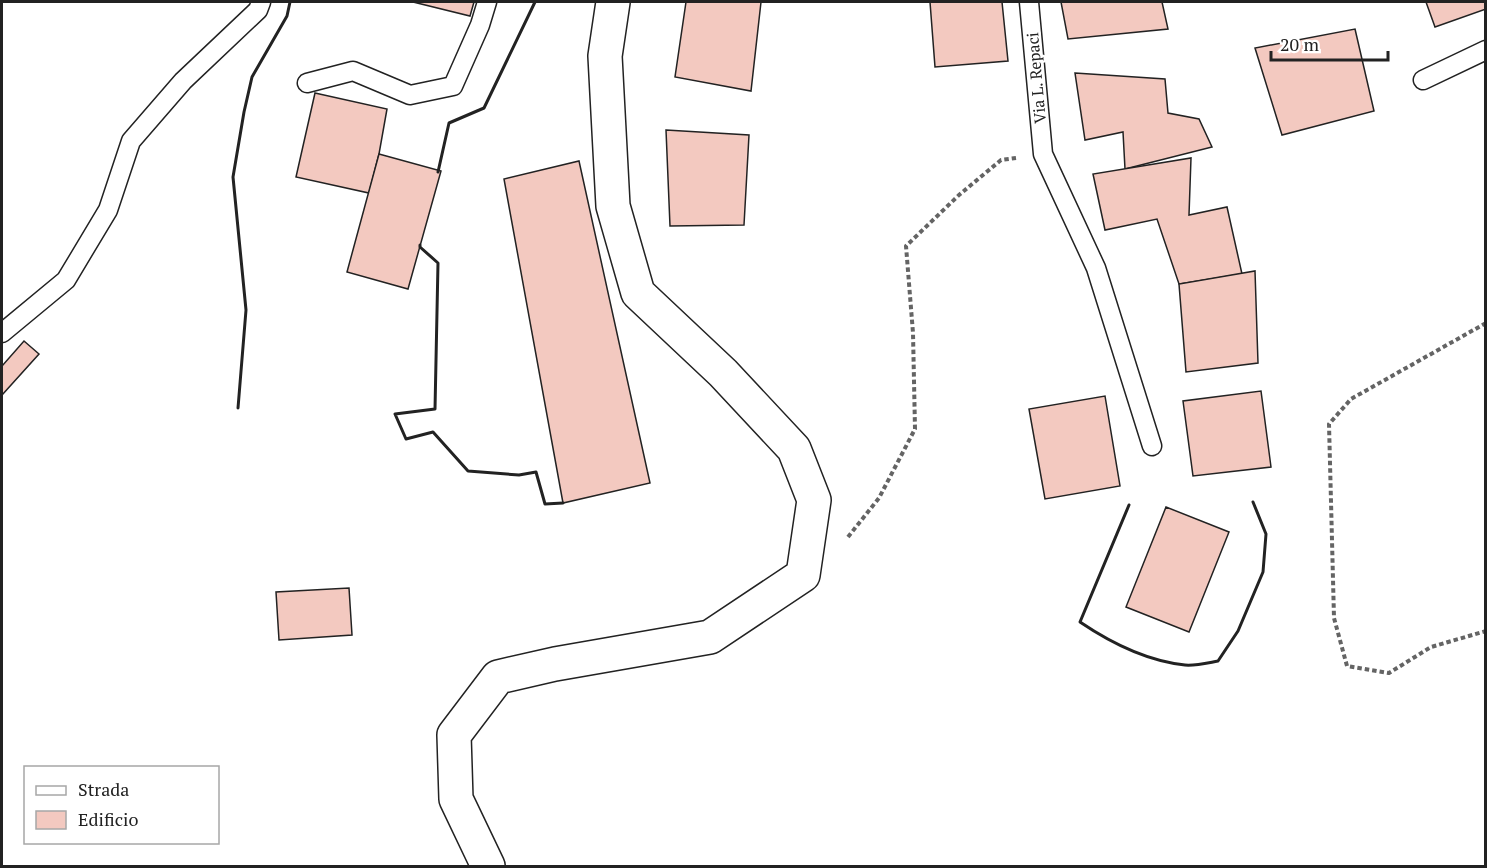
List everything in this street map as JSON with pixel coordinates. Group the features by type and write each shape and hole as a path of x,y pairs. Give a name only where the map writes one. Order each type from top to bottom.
{"street":[{"path":"488,867 456,799 454,735 498,677 555,664 711,637 803,575 813,511 814,500 794,449 723,373 638,293 613,206 605,56 613,2"}],"lane":[{"path":"2,333 66,279 108,210 131,141 183,81 258,10 261,2"},
{"path":"307,83 353,71 410,95 453,86 480,25 487,2"},
{"name":"Via L. Repaci","path":"1029,2 1043,154 1096,268 1152,446"},
{"path":"1423,80 1485,50"}],"path":[{"path":"845,541 879,498 915,429 913,333 906,246 959,195 1001,160 1043,154"},
{"path":"1485,323 1351,399 1329,424 1334,618 1347,666 1389,674 1431,647 1485,631"}],"building":[{"path":"413,2 474,2 470,16"},
{"path":"686,2 761,2 751,91 675,77"},
{"path":"930,2 1002,2 1008,61 935,67"},
{"path":"1061,2 1162,2 1168,29 1068,39"},
{"path":"1426,2 1486,2 1486,9 1435,27"},
{"path":"1355,29 1374,111 1282,135 1255,48"},
{"path":"1075,73 1165,79 1168,113 1199,119 1212,147 1125,169 1123,132 1085,140"},
{"path":"315,93 387,109 369,193 296,177"},
{"path":"666,130 749,135 744,225 670,226"},
{"path":"379,154 441,171 408,289 347,272"},
{"path":"1191,158 1189,215 1227,207 1242,274 1179,284 1157,219 1105,230 1093,174"},
{"path":"579,161 650,483 563,503 504,179"},
{"path":"1255,271 1258,363 1186,372 1179,284"},
{"path":"24,341 39,354 2,395 2,366"},
{"path":"1261,391 1271,467 1193,476 1183,401"},
{"path":"1105,396 1120,486 1045,499 1029,409"},
{"path":"1166,507 1229,532 1189,632 1126,607"},
{"path":"349,588 352,635 279,640 276,592"}],"wall":[{"path":"238,408 246,310 233,177 252,77 287,16 290,2"},
{"path":"438,172 449,123 484,108 535,2"},
{"path":"420,245 438,263 435,409 395,414 406,439 433,432 468,471 519,475 536,472 545,504 563,503"},
{"path":"1129,505 1080,622 1130,650 1157,660 1189,665 1218,661 1238,631 1263,572 1266,534 1253,502"}]}
